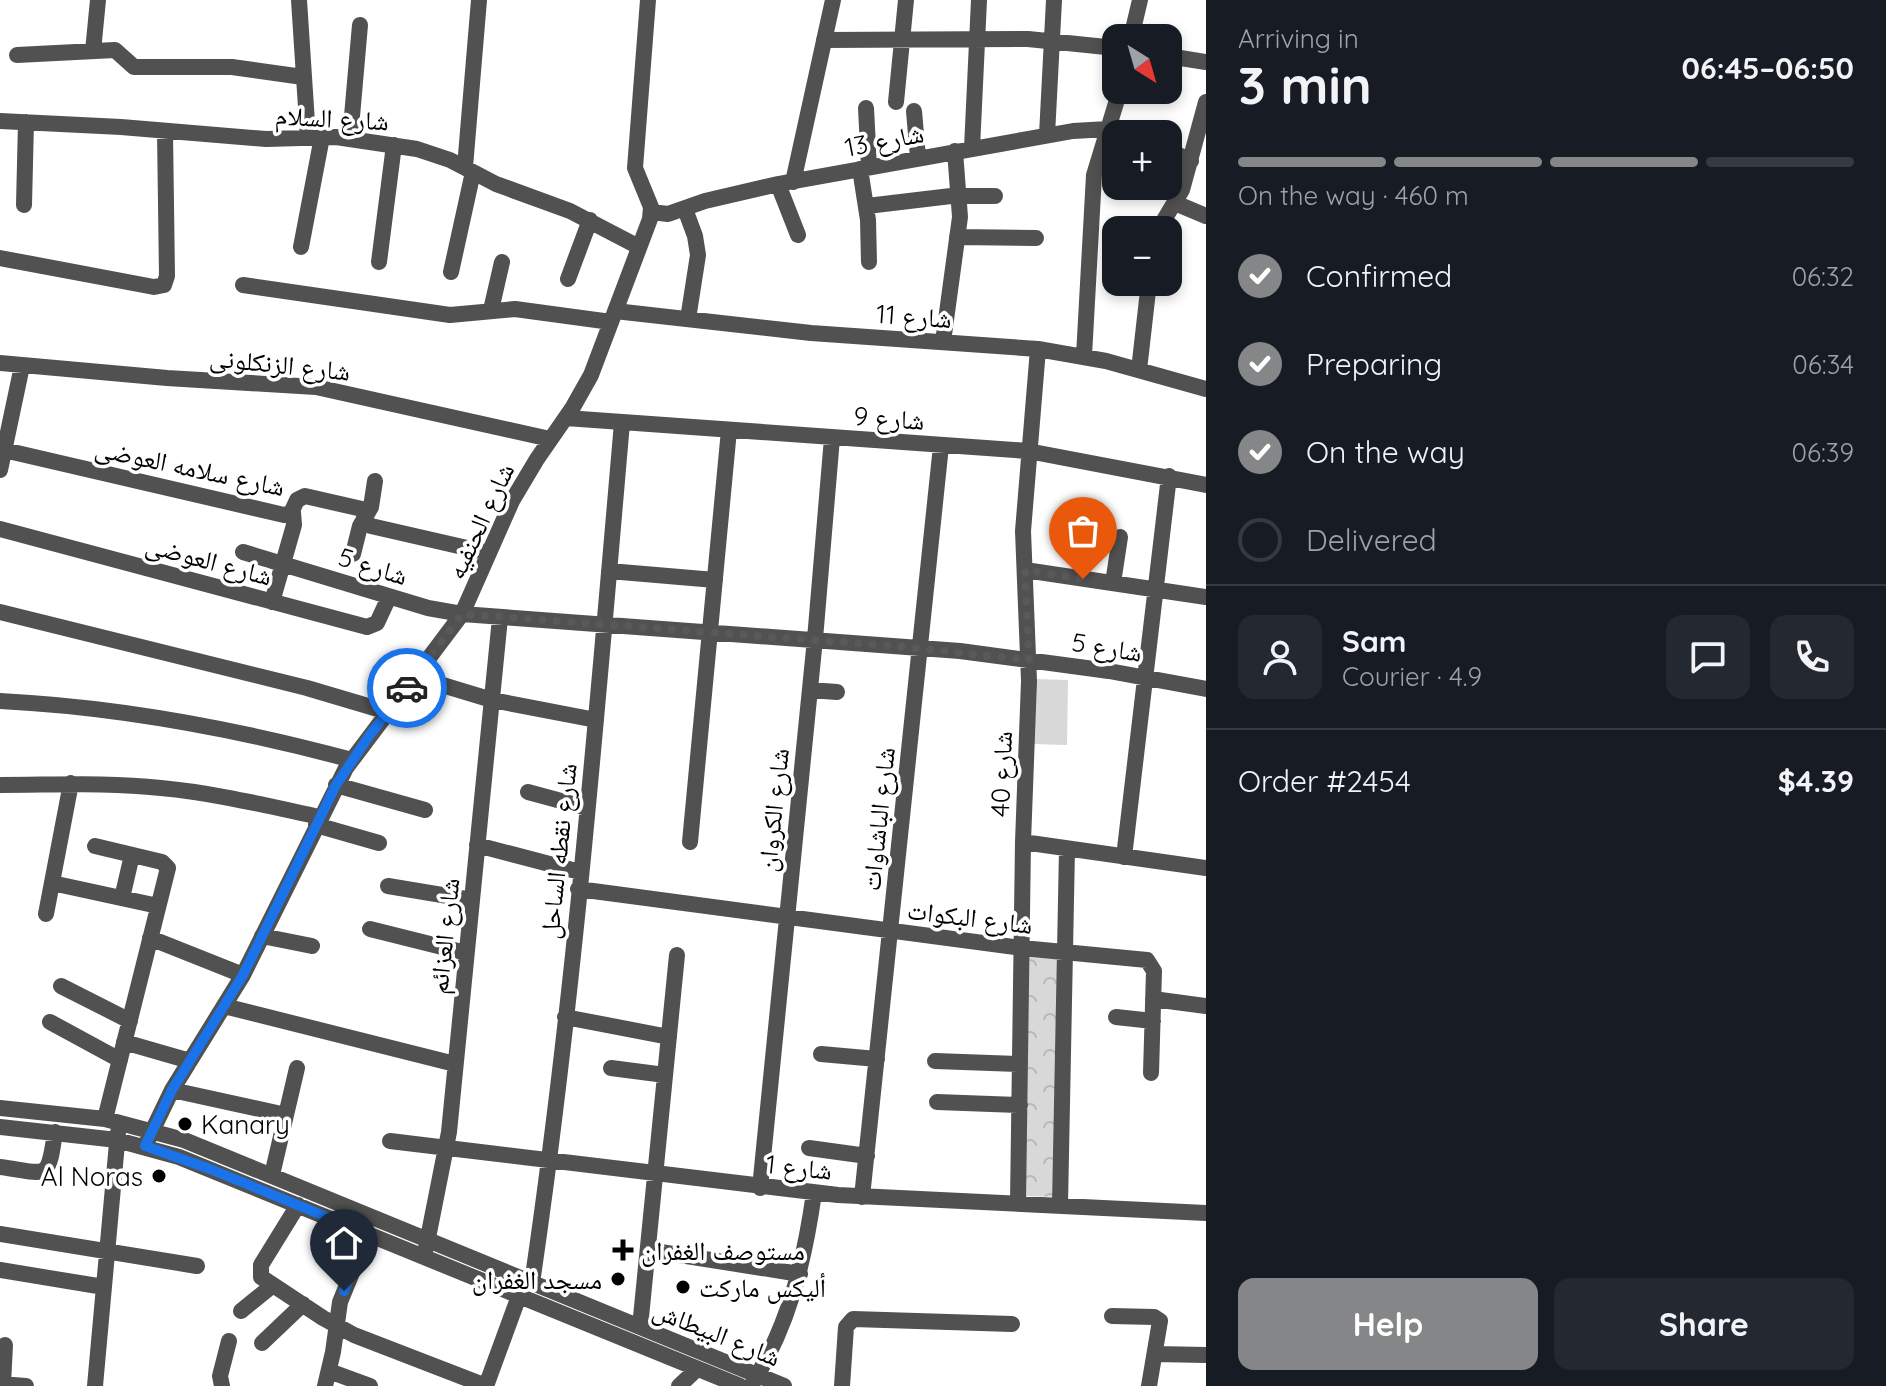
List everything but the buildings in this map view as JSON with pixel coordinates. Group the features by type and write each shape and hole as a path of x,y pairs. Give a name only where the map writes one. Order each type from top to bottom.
{"street":[{"path":"93,51 98,0"},
{"path":"299,0 303,77 315,138 301,247"},
{"path":"451,272 469,170 479,0"},
{"path":"648,0 635,168 651,212"},
{"path":"798,235 785,183 833,0"},
{"path":"896,102 906,0"},
{"path":"943,342 957,237 979,0"},
{"path":"1047,135 1054,0"},
{"path":"1134,24 1140,0"},
{"path":"350,139 360,25"},
{"path":"824,40 1052,40 1102,46"},
{"path":"17,55 119,51 134,67 232,67 303,77"},
{"path":"1182,58 1206,62"},
{"path":"1167,216 1191,161 1206,102"},
{"path":"866,108 864,168 869,262"},
{"path":"914,111 918,158"},
{"name":"شارع السلام","path":"0,121 266,139 350,139 394,145 434,154 496,184 590,220 639,247"},
{"path":"24,205 26,122"},
{"name":"شارع 13","path":"651,212 668,214 705,201 785,183 964,149 1102,130"},
{"path":"0,258 154,287 164,285 167,279 165,132"},
{"path":"379,262 394,145"},
{"path":"1084,356 1094,175 1102,149"},
{"path":"1182,157 1191,161"},
{"path":"867,206 961,196 995,196"},
{"path":"1175,203 1206,216"},
{"path":"685,209 698,255 688,319"},
{"name":"شارع الحنفيه","path":"145,1146 172,1090 243,975 336,785 462,614 512,501 591,375 651,212"},
{"path":"568,279 590,220"},
{"path":"957,237 1036,238"},
{"path":"491,310 502,262"},
{"name":"شارع 11","path":"243,285 450,315 491,310 688,319 811,333 1038,349 1084,356 1206,389"},
{"path":"1139,370 1147,296"},
{"name":"شارع 40","path":"1018,1202 1029,660 1023,531 1038,349"},
{"name":"شارع الزنكلونى","path":"0,363 316,387 550,439"},
{"path":"0,470 22,366"},
{"name":"شارع 9","path":"566,418 1028,451 1206,485"},
{"name":"شارع نقطه الساحل","path":"532,1283 550,1161 587,808 622,423"},
{"path":"690,842 729,430"},
{"name":"شارع الكروان","path":"760,1188 832,438"},
{"name":"شارع الباشاوات","path":"862,1197 941,446"},
{"name":"شارع سلامه العوضى","path":"2,450 284,515 293,512 297,500 305,496 359,508 365,512 371,526 489,553"},
{"path":"1124,857 1169,476"},
{"path":"353,554 360,526 371,507 375,481"},
{"path":"272,602 294,525 293,512"},
{"name":"شارع العوضى","path":"0,529 367,627 377,623 389,597"},
{"path":"1113,583 1120,537"},
{"name":"شارع 5","path":"243,552 389,597 462,614 920,648 1029,660 1206,689"},
{"path":"1025,570 1206,597"},
{"path":"609,571 715,580"},
{"path":"0,612 296,685 388,712"},
{"name":"شارع العزائم","path":"424,1257 447,1148 500,618"},
{"path":"416,677 492,700 596,720"},
{"path":"810,690 837,692"},
{"path":"0,701 83,707 186,723 292,744 352,760"},
{"path":"46,914 71,783"},
{"path":"0,785 71,783 161,787 203,793 318,821 379,843"},
{"path":"336,785 425,810"},
{"path":"528,792 587,808"},
{"path":"1023,842 1206,868"},
{"name":"شارع البكوات","path":"477,845 579,880 786,918 1022,948 1147,960 1154,971 1151,1073"},
{"path":"95,846 164,862 168,872 120,1060 112,1120 117,1140 95,1386"},
{"path":"1060,1205 1067,849"},
{"path":"122,898 132,855"},
{"path":"52,883 158,906"},
{"path":"388,886 472,900"},
{"path":"370,929 466,953"},
{"path":"262,936 312,946"},
{"path":"150,938 243,975"},
{"path":"640,1327 677,955"},
{"path":"61,986 130,1021"},
{"path":"1153,999 1206,1006"},
{"path":"224,1006 455,1064"},
{"path":"565,1017 669,1037"},
{"path":"1116,1017 1153,1021"},
{"path":"50,1022 120,1060"},
{"path":"124,1042 190,1061"},
{"path":"821,1054 877,1059"},
{"path":"935,1061 1020,1064"},
{"path":"272,1175 297,1068"},
{"path":"611,1068 665,1075"},
{"path":"172,1090 286,1115"},
{"path":"937,1102 1020,1105"},
{"name":"شارع البيطاش","path":"0,1108 112,1120 152,1129 272,1175 640,1327 755,1380 784,1386"},
{"name":"شارع البيطاش","path":"0,1127 117,1140 179,1157 740,1386"},
{"path":"0,1167 47,1170 55,1132"},
{"name":"شارع 1","path":"390,1141 814,1193 1206,1213"},
{"path":"809,1148 867,1156"},
{"path":"755,1380 787,1313 800,1274 814,1193"},
{"path":"298,1205 259,1270 261,1277 335,1325 374,1343 486,1386 519,1296"},
{"path":"0,1234 197,1266"},
{"path":"368,1234 340,1302 327,1378 370,1386"},
{"path":"648,1250 800,1274"},
{"path":"0,1270 104,1287"},
{"path":"241,1311 273,1285"},
{"path":"262,1343 303,1304"},
{"path":"1112,1316 1158,1319 1160,1327 1149,1386"},
{"path":"842,1386 846,1327 853,1319 1012,1324"},
{"path":"222,1386 220,1376 229,1341"},
{"path":"5,1345 2,1384 26,1386"},
{"path":"1155,1354 1206,1355"},
{"path":"679,1386 697,1369"}],"green space":[{"path":"1035,679 1068,680 1067,745 1034,744"},
{"path":"1025,955 1060,959 1056,1197 1022,1196"}],"way so far":[{"path":"407,688 462,614 960,651 1029,660 1025,570 1083,579"}],"place":[{"name":"Kanary","path":"185,1124"},
{"name":"Al Noras","path":"159,1176"},
{"name":"مستوصف الغفران","path":"623,1250"},
{"name":"مسجد الغفران","path":"618,1279"},
{"name":"أليكس ماركت","path":"683,1287"}],"route":[{"path":"344,1291 368,1234 210,1169 145,1146 172,1090 243,975 336,785 407,688"}]}
